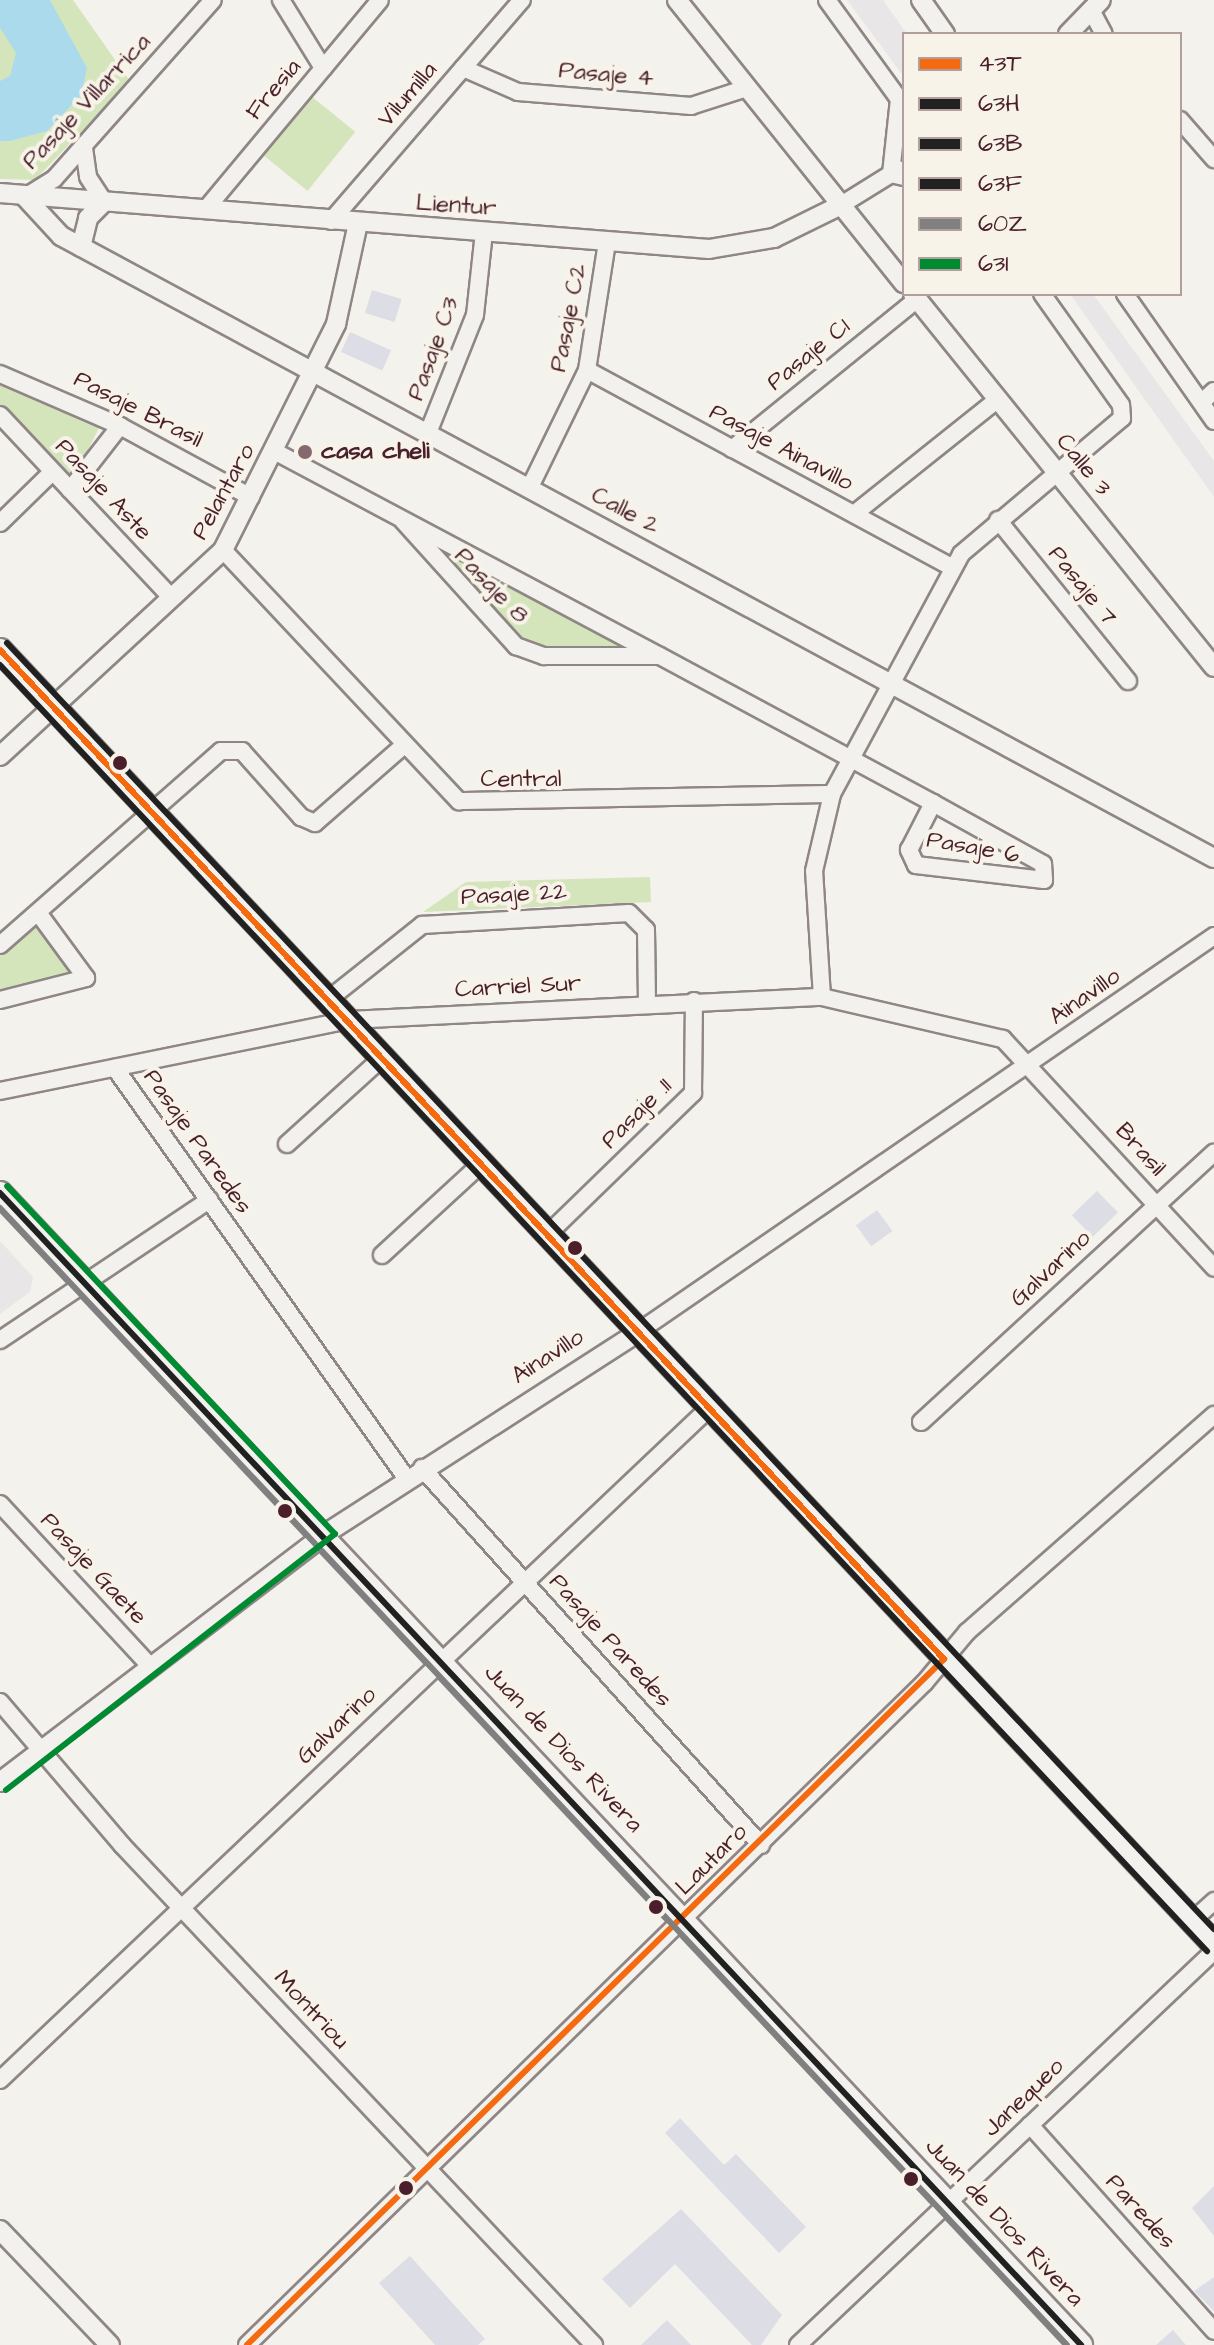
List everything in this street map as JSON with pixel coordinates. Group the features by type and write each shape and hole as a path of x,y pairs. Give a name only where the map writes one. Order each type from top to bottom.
{"main road":[{"path":"0,650 483,1162 708,1409 1214,1944"},
{"name":"Juan de Dios Rivera","path":"0,1193 443,1658 1081,2345"}],"street":[{"name":"Pasaje Villarrica","path":"25,197 84,148 213,0"},
{"path":"281,0 323,68"},
{"name":"Fresia","path":"205,210 380,0"},
{"name":"Vilumilla","path":"331,221 522,0"},
{"path":"677,0 902,281"},
{"path":"827,0 901,102"},
{"path":"921,0 944,32"},
{"path":"1070,32 1092,3"},
{"path":"1092,3 1103,32"},
{"name":"Pasaje 4","path":"463,68 518,92 691,106 747,88"},
{"name":"Lientur","path":"0,193 607,242 730,248 796,230 900,172 901,102"},
{"path":"1182,122 1214,159"},
{"path":"81,247 88,218 104,202 88,177 84,148"},
{"name":"Calle 2","path":"25,197 42,223 81,247 897,684 1214,858"},
{"name":"Pelantaro","path":"0,756 223,550 314,372 345,300 358,223"},
{"name":"Pasaje C3","path":"428,433 472,328 484,232"},
{"name":"Pasaje C2","path":"530,487 587,370 607,242"},
{"path":"822,997 814,871 832,794 855,761 897,684 952,567 998,520 1122,418 1121,405 1043,296"},
{"path":"1127,296 1208,396 1214,421"},
{"name":"Calle 3","path":"915,297 1214,667"},
{"name":"Pasaje C1","path":"732,449 915,297"},
{"name":"Pasaje Ainavillo","path":"587,370 952,567"},
{"name":"Pasaje Brasil","path":"0,374 120,426 251,497"},
{"path":"854,514 998,399"},
{"name":"Pasaje Aste","path":"0,415 172,598"},
{"path":"70,490 120,426"},
{"name":"Pasaje 8","path":"274,451 855,761"},
{"path":"0,523 52,472"},
{"name":"Pasaje 8","path":"402,519 516,646 544,656 660,656"},
{"name":"Pasaje 7","path":"998,520 1128,681"},
{"name":"Central","path":"223,550 449,795 477,805 832,794"},
{"path":"0,945 231,748 247,755 301,817 322,821 403,746"},
{"name":"Pasaje 6","path":"855,761 933,803 1043,864 1047,875 1033,883 916,865 909,850 933,803"},
{"name":"Pasaje 22","path":"329,999 422,925 622,913 644,924 647,1003"},
{"path":"0,1000 86,978 39,914"},
{"name":"Ainavillo","path":"0,1782 325,1534 638,1332 1214,936"},
{"name":"Carriel Sur","path":"0,1091 349,1020 647,1003 822,997 996,1036 1030,1065"},
{"name":"Pasaje .11","path":"549,1233 689,1100 697,1080 694,1001"},
{"path":"287,1144 383,1057"},
{"name":"Brasil","path":"1030,1065 1214,1268"},
{"name":"Pasaje Paredes","path":"115,1068 209,1200 414,1474 525,1582 761,1845"},
{"name":"Galvarino","path":"921,1422 1214,1153"},
{"path":"382,1255 483,1162"},
{"path":"0,1340 209,1200"},
{"name":"Galvarino","path":"0,2080 708,1409"},
{"name":"Lautaro","path":"247,2345 686,1920 944,1659 1214,1415"},
{"name":"Pasaje Gaete","path":"0,1504 151,1667"},
{"name":"Montriou","path":"0,1702 40,1752 181,1907 594,2345"},
{"path":"1192,1921 1214,1901"},
{"name":"Janequeo","path":"798,2345 1214,1951"},
{"name":"Paredes","path":"1030,2125 1214,2331"},
{"path":"0,2230 110,2345"}],"shaded area":[{"path":"847,0 883,0 906,32 902,32 902,74"},
{"path":"1071,296 1094,296 1214,461 1214,497"},
{"path":"0,1241 33,1277 30,1292 0,1314"}],"green space":[{"path":"0,0 73,0 130,81 35,180 0,179"},
{"path":"311,96 355,132 307,191 263,155"},
{"path":"0,380 100,426 76,474 64,474 0,406"},
{"path":"429,543 636,647 634,651 550,651 520,642"},
{"path":"650,877 651,902 423,912 466,882"},
{"path":"37,927 76,978 0,993 0,950"}],"water":[{"path":"0,0 50,0 87,68 81,95 47,131 10,141 0,141 0,81 10,76 16,53 0,28"}],"building":[{"path":"372,290 402,299 395,322 365,313"},
{"path":"350,332 391,350 382,370 341,352"},
{"path":"1097,1191 1118,1213 1093,1237 1072,1215"},
{"path":"877,1210 892,1231 871,1246 856,1225"},
{"path":"680,2118 724,2165 736,2154 806,2227 779,2253 665,2133"},
{"path":"1214,2186 1214,2236 1192,2208"},
{"path":"681,2209 782,2315 761,2345 752,2345 675,2264 630,2308 602,2279"},
{"path":"410,2256 485,2339 478,2345 435,2345 379,2283"},
{"path":"1214,2277 1214,2311 1194,2291"},
{"path":"667,2320 691,2345 641,2345"},
{"path":"1173,2330 1186,2345 1156,2345"}],"transit line":[{"name":"63B","path":"7,643 1214,1929"},
{"name":"43T","path":"0,650 944,1659 247,2345"},
{"name":"63H","path":"0,665 1207,1951"},
{"name":"63I","path":"6,1790 335,1534 7,1186"},
{"name":"63F","path":"0,1193 1081,2345"},
{"name":"60Z","path":"0,1208 1067,2345"}],"place":[{"name":"casa cheli","path":"305,452"}]}
